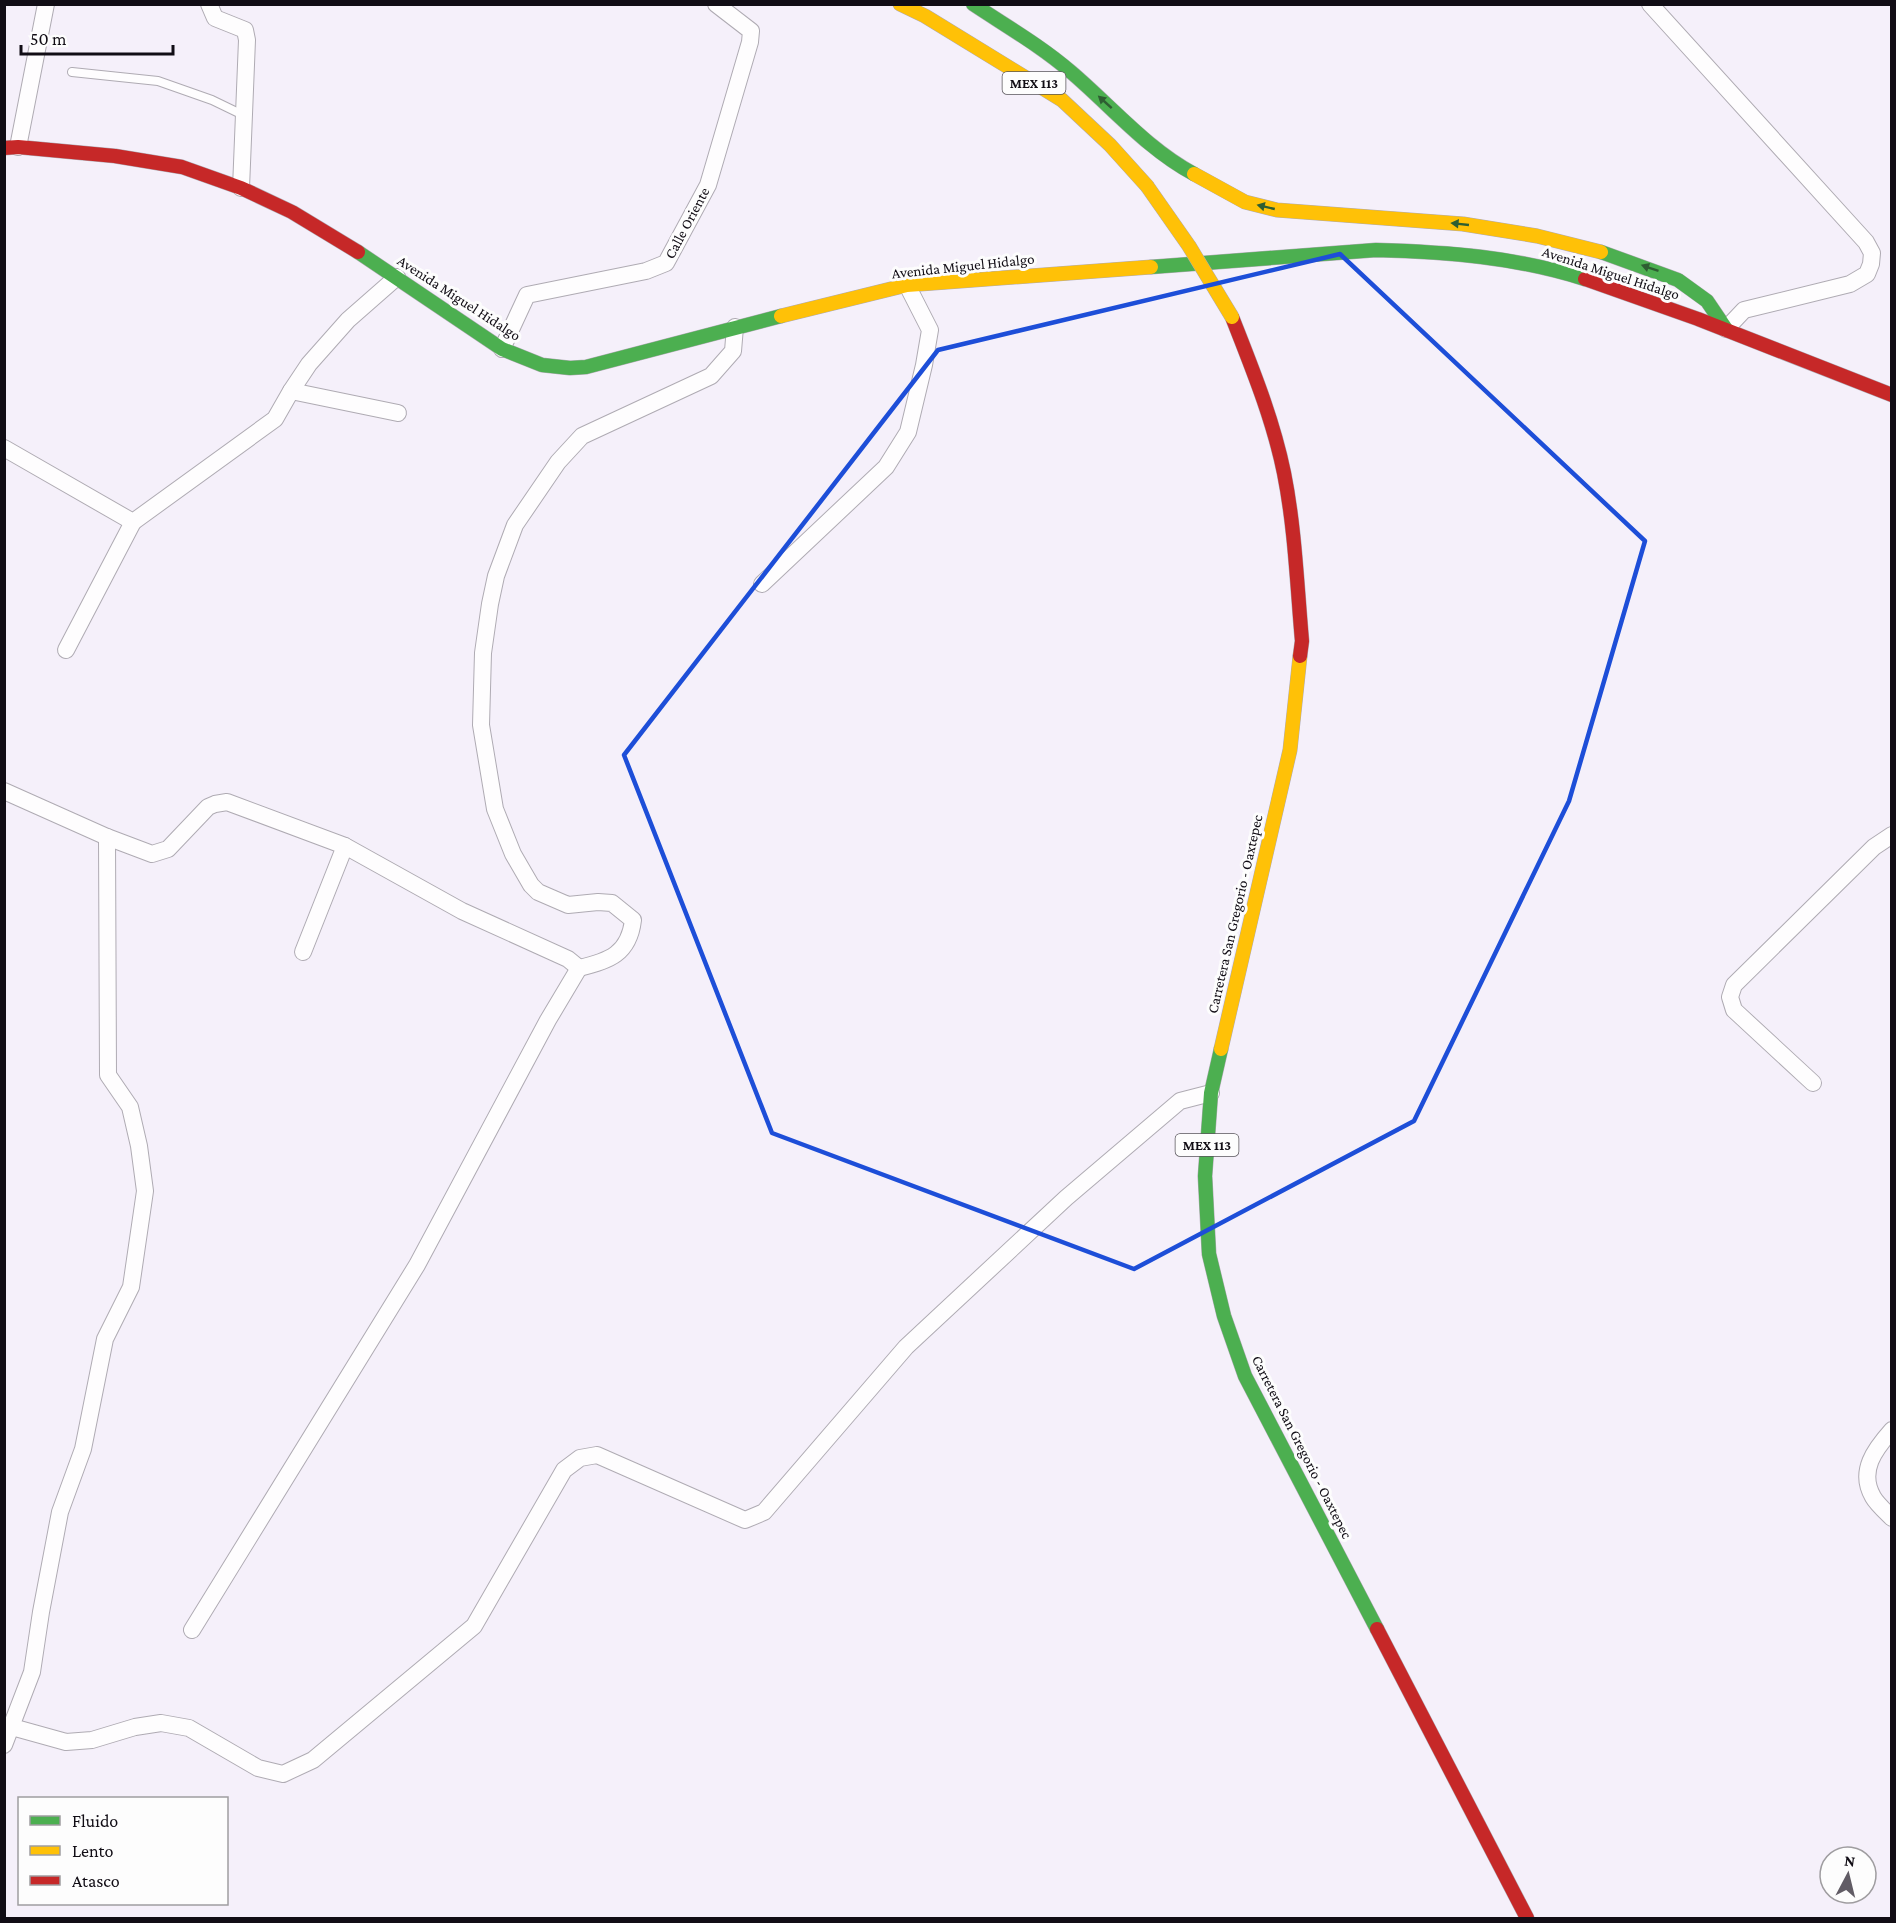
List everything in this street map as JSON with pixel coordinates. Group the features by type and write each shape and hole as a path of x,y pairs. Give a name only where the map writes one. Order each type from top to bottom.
{"main road":[{"name":"Carretera San Gregorio - Oaxtepec","path":"900,4 925,16 1062,100 1110,145 1147,186 1189,246 1232,317 1261,389 1284,473 1302,641 1290,750 1211,1093 1205,1176 1209,1254 1224,1316 1245,1376 1527,1918"},
{"path":"973,4 1028,40 1070,72 1145,140 1182,168 1245,202 1277,210 1463,224 1537,236 1591,248 1678,280 1707,301 1726,329"},
{"name":"Avenida Miguel Hidalgo","path":"11,147 115,156 182,166 241,188 329,233 502,349 542,365 586,367 735,327 907,285 1376,250 1442,252 1520,262 1565,273 1726,329 1892,395"}],"street":[{"path":"11,147 46,4"},
{"path":"209,4 215,18 245,30 247,40 241,188"},
{"name":"Calle Oriente","path":"502,349 527,295 646,271 666,263 674,251 708,185 750,42 751,31 716,4"},
{"path":"1650,4 1866,242 1872,253 1867,274 1850,284 1744,310 1726,329"},
{"path":"66,650 133,522 275,420 309,364 348,320 397,277"},
{"path":"762,584 886,467 908,432 930,330 907,285"},
{"path":"192,1630 417,1265 548,1020 579,968 604,962 624,948 631,933 633,921 612,903 568,905 538,892 531,885 513,854 495,809 481,725 483,653 490,604 496,576 515,525 566,450 582,436 711,376 733,351 735,327"},
{"path":"291,391 398,413"},
{"path":"4,448 133,522"},
{"path":"4,790 107,837 152,854 168,849 208,807 226,802 345,846 462,911 568,959 579,968"},
{"path":"1813,1083 1734,1010 1730,998 1734,985 1874,847 1892,835"},
{"path":"4,1745 32,1672 60,1512 83,1449 105,1339 131,1287 146,1191 140,1146 130,1107 108,1075 107,837"},
{"path":"303,952 345,846"},
{"path":"12,1727 66,1742 92,1740 135,1726 161,1723 189,1728 258,1768 284,1774 314,1760 474,1626 564,1470 580,1458 597,1455 745,1520 764,1512 906,1347 1066,1198 1180,1101 1211,1093"},
{"path":"1892,1430 1876,1447 1866,1468 1868,1485 1873,1498 1892,1518"}],"lane":[{"path":"72,72 158,81 212,100 243,115"}],"highlighted area":[{"path":"1340,254 1645,541 1569,801 1414,1121 1134,1269 772,1133 624,755 938,350"}],"traffic: fast":[{"path":"973,4 1060,63 1145,140 1194,174"},
{"path":"1151,267 1376,250 1482,257 1533,265 1585,279"},
{"path":"358,252 502,349 542,365 586,367 781,316"},
{"path":"1601,252 1678,280 1707,301 1726,329"},
{"path":"1221,1049 1211,1093 1205,1176 1209,1254 1224,1316 1245,1376 1377,1629"}],"traffic: slow":[{"path":"900,4 925,16 1062,100 1110,145 1147,186"},
{"path":"1194,174 1245,202 1277,210 1463,224 1537,236 1601,252"},
{"path":"1147,186 1189,246 1232,317"},
{"path":"781,316 907,285 1151,267"},
{"path":"1221,1049 1290,750 1300,656"}],"traffic: jam":[{"path":"4,148 18,147 115,156 182,167 241,188 292,212 358,252"},
{"path":"1585,279 1698,319 1892,395"},
{"path":"1232,317 1268,413 1284,473 1295,557 1302,641 1300,656"},
{"path":"1377,1629 1527,1918"}]}
